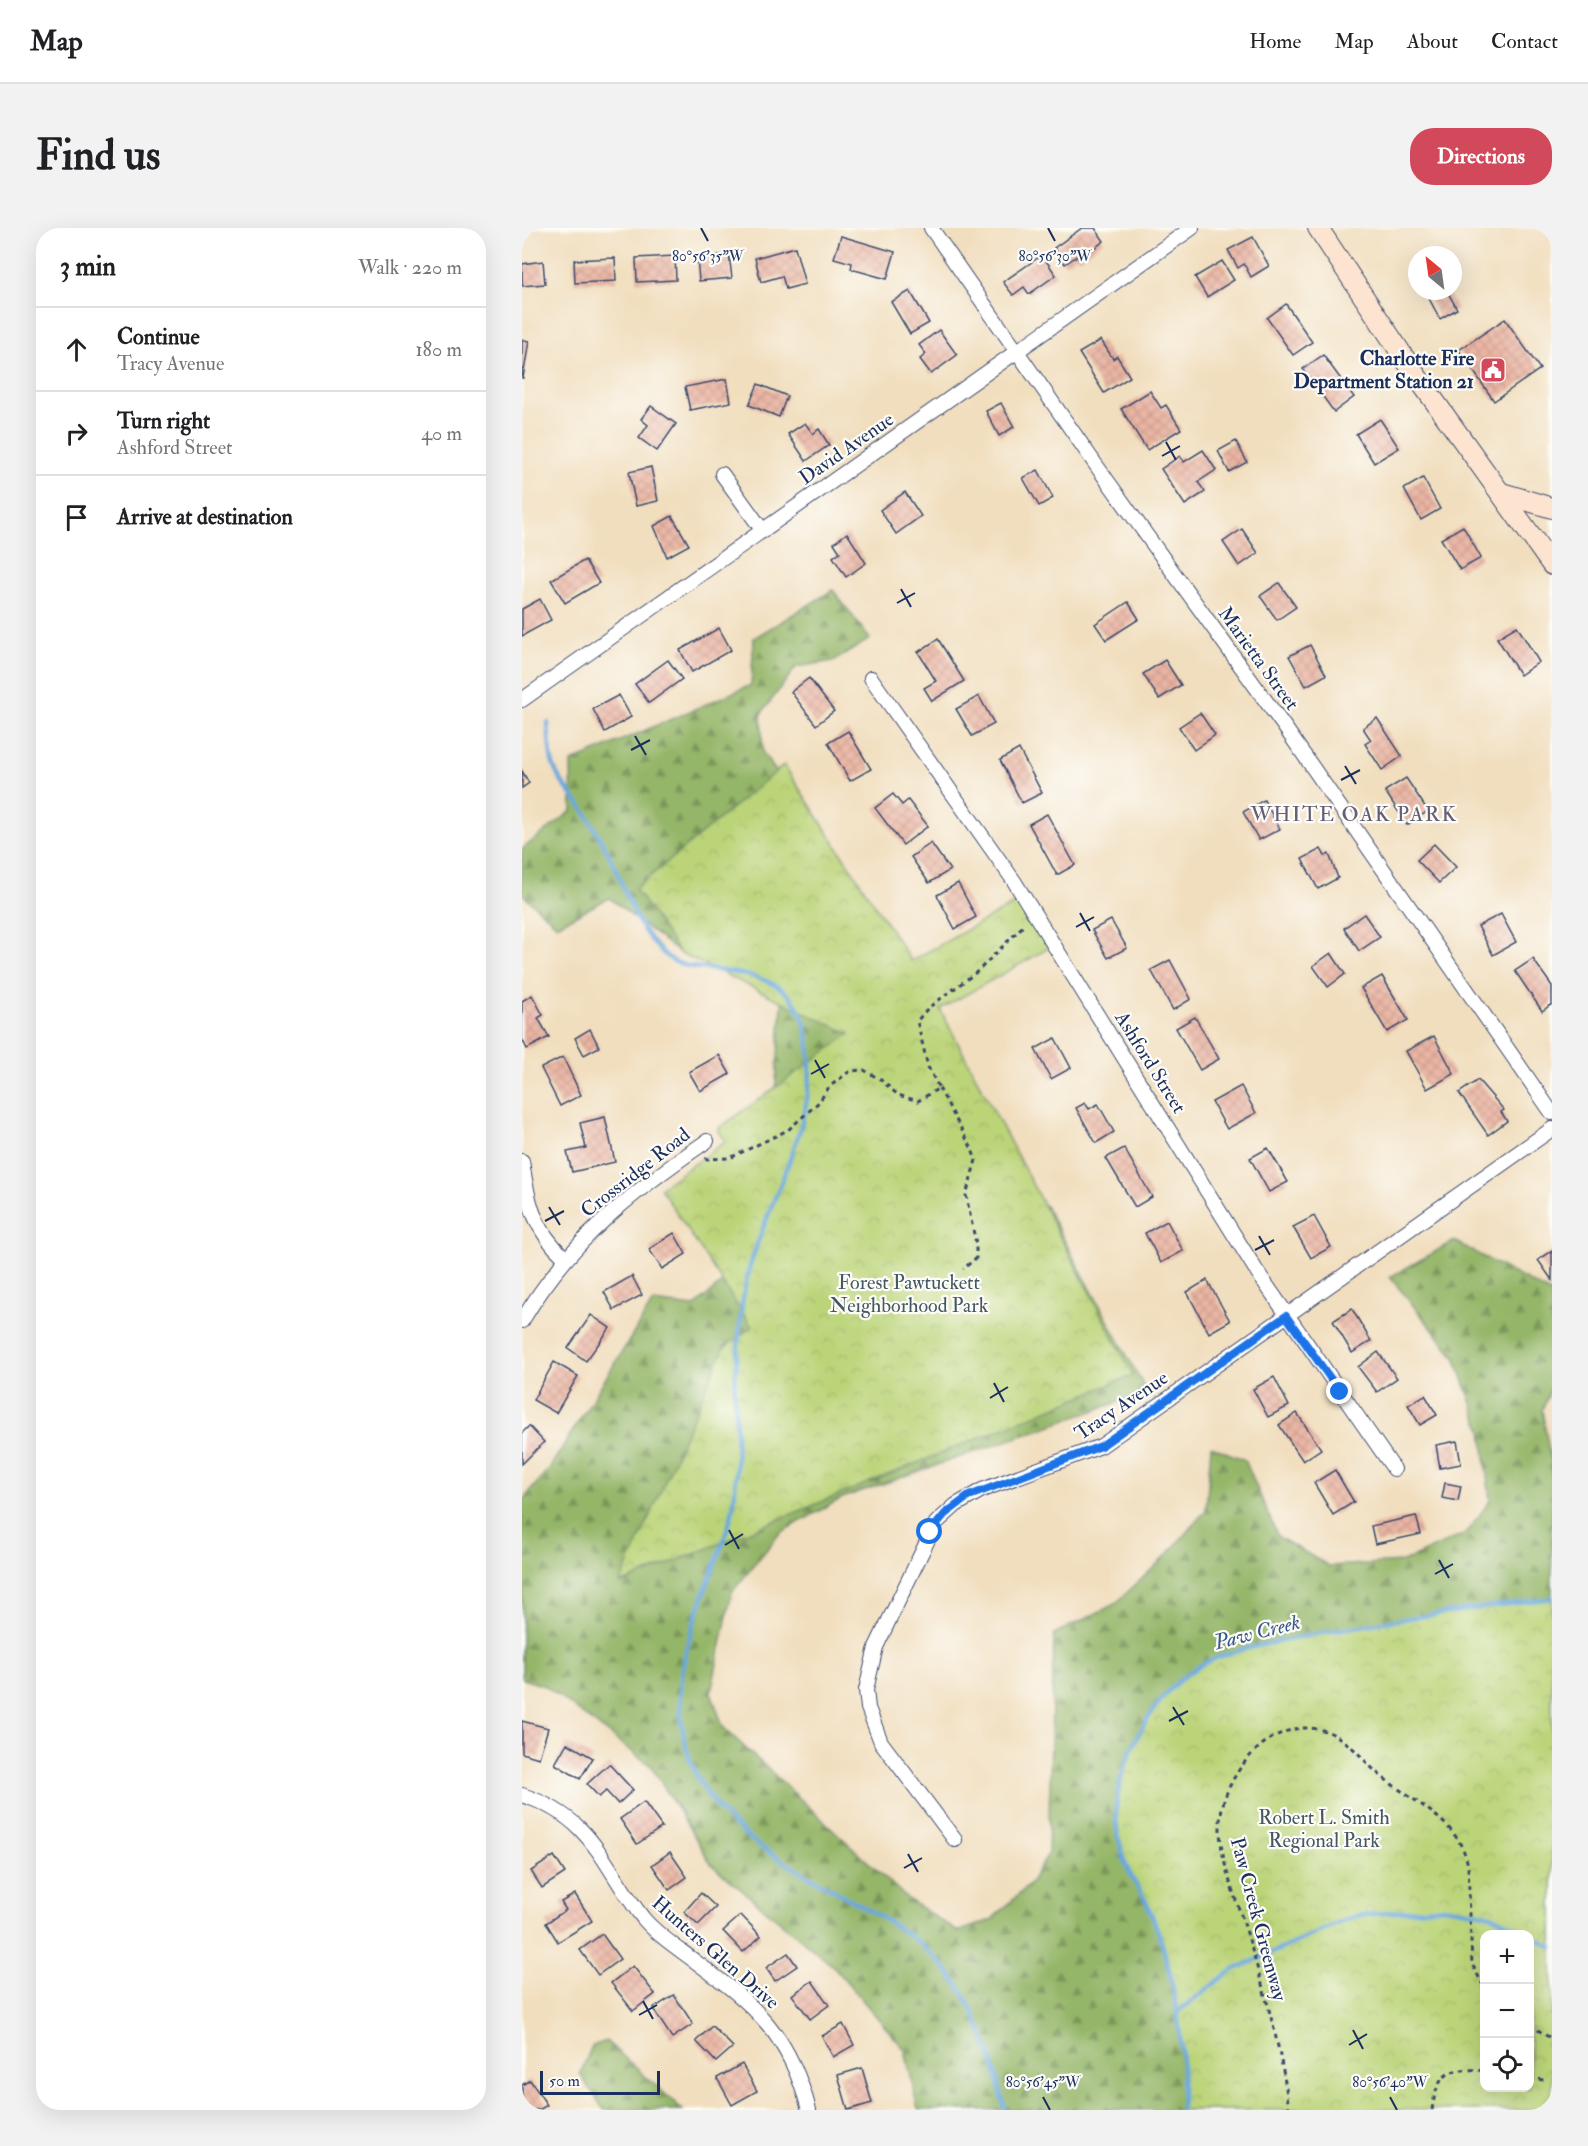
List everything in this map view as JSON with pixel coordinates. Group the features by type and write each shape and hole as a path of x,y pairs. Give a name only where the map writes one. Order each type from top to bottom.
{"main road":[{"path":"1318,228 1415,374 1552,565"},
{"path":"1502,493 1552,508"}],"street":[{"name":"Marietta Street","path":"932,228 1286,729 1552,1113"},
{"name":"David Avenue","path":"522,700 1192,228"},
{"path":"722,474 763,531"},
{"name":"Ashford Street","path":"871,678 948,784 1035,915 1286,1316 1394,1469"},
{"name":"Tracy Avenue","path":"955,1840 880,1742 868,1708 866,1690 876,1647 930,1532 945,1514 969,1496 1101,1446 1552,1129"},
{"name":"Crossridge Road","path":"522,1321 565,1258 612,1210 707,1141"},
{"path":"522,1161 532,1211 540,1230 565,1258"},
{"name":"Hunters Glen Drive","path":"522,1795 545,1803 573,1822 599,1850 644,1920 751,2003 770,2024 784,2045 801,2080 809,2110"}],"path":[{"path":"963,1269 976,1258 976,1244 966,1195 976,1160 928,1067 917,1021 928,1008 978,971 1035,915"},
{"path":"684,1157 730,1158 788,1130 819,1102 829,1087 850,1071 864,1070 881,1080 898,1095 918,1101 939,1088"},
{"name":"Paw Creek Greenway","path":"1289,2110 1280,2054 1257,1968 1225,1864 1220,1825 1222,1804 1241,1765 1258,1749 1279,1736 1310,1728 1333,1734 1345,1742 1380,1776 1449,1828 1465,1851 1468,1866 1473,1964 1483,1984"},
{"path":"1534,2028 1552,2039"},
{"path":"1432,2110 1435,2087 1444,2075 1464,2068 1480,2070"},
{"path":"1534,2079 1544,2080"}],"green space":[{"path":"833,590 870,639 834,661 796,667 761,714 763,753 911,962 1026,1209 1045,1205 1147,1392 842,1498 780,1533 732,1592 711,1692 723,1727 909,1900 958,1932 991,1920 1029,1885 1048,1854 1054,1634 1115,1604 1167,1555 1206,1510 1211,1446 1245,1460 1278,1537 1329,1566 1403,1562 1466,1533 1490,1501 1482,1431 1455,1357 1390,1277 1454,1241 1552,1294 1552,1386 1542,1410 1552,1468 1552,2014 1534,1949 1534,1930 1480,1930 1480,1942 1368,2110 918,2110 905,2050 835,1968 712,1865 651,1766 545,1686 522,1679 522,1501 549,1469 653,1302 694,1307 734,1272 774,1107 783,992 680,953 609,898 557,925 522,894 522,849 572,811 571,762 751,685 754,638"},
{"name":"Forest Pawtuckett Neighborhood Park","path":"784,765 911,961 1019,901 1049,948 940,1009 1133,1375 620,1584 723,1349 752,1327 660,1188 725,1142 718,1129 850,1034 680,953 635,889"},
{"name":"Robert L. Smith Regional Park","path":"1552,1598 1552,2110 1181,2110 1180,2033 1171,1979 1157,1928 1127,1868 1116,1822 1117,1796 1131,1751 1155,1708 1187,1674 1205,1663 1240,1650 1301,1637"},
{"path":"606,2041 683,2110 604,2110 580,2074 592,2046"}],"building":[{"path":"1082,228 1095,228 1104,241 1079,259 1077,256 1065,264 1054,248"},
{"path":"841,236 895,252 887,279 851,269 852,263 834,258"},
{"path":"1253,237 1269,266 1251,277 1244,264 1238,268 1228,250"},
{"path":"795,247 805,284 786,289 782,276 761,282 755,258"},
{"path":"729,254 732,278 699,281 697,258"},
{"path":"1042,255 1056,275 1029,294 1024,287 1013,295 1003,282"},
{"path":"675,256 676,280 637,282 636,258"},
{"path":"615,258 616,281 575,283 574,260"},
{"path":"543,261 545,284 522,286 522,264"},
{"path":"1222,261 1234,280 1207,297 1195,277"},
{"path":"910,291 929,323 910,334 891,302"},
{"path":"1430,300 1452,300 1457,309 1440,319"},
{"path":"1286,304 1312,342 1293,355 1267,318"},
{"path":"1505,319 1540,369 1494,401 1459,350"},
{"path":"939,330 957,355 931,374 920,359 926,354 919,345"},
{"path":"522,340 529,341 523,378 522,378"},
{"path":"1101,340 1113,359 1117,356 1130,377 1104,393 1079,353"},
{"path":"1323,355 1354,397 1334,412 1303,369"},
{"path":"727,379 731,402 690,410 685,387"},
{"path":"758,384 787,396 779,417 749,405"},
{"path":"1150,391 1161,408 1166,405 1181,429 1147,450 1121,409"},
{"path":"1001,403 1014,427 999,436 986,411"},
{"path":"651,406 676,424 657,451 639,438 648,425 641,419"},
{"path":"1380,419 1399,448 1374,463 1356,434"},
{"path":"805,423 813,434 819,429 829,445 806,461 788,434"},
{"path":"1236,441 1247,462 1229,472 1218,451"},
{"path":"1203,450 1216,470 1198,482 1205,492 1185,505 1161,469 1180,456 1184,462"},
{"path":"651,467 658,501 636,506 629,472"},
{"path":"1038,470 1053,498 1039,506 1023,478"},
{"path":"1423,478 1440,509 1421,520 1404,489"},
{"path":"905,492 921,516 896,534 880,510"},
{"path":"672,516 689,545 667,557 654,526"},
{"path":"1463,526 1481,558 1460,570 1441,539"},
{"path":"1242,529 1258,553 1239,566 1223,542"},
{"path":"847,533 866,563 846,577 833,557 840,552 834,543"},
{"path":"585,560 599,583 565,603 551,580"},
{"path":"1279,583 1296,607 1277,620 1260,596"},
{"path":"540,599 551,620 522,636 522,609"},
{"path":"1128,602 1139,619 1106,640 1095,624"},
{"path":"1517,626 1539,662 1520,675 1497,638"},
{"path":"719,628 731,650 692,672 680,650"},
{"path":"938,639 964,681 932,701 924,688 936,681 918,652"},
{"path":"1310,645 1326,675 1306,686 1289,656"},
{"path":"668,660 682,679 649,703 635,684"},
{"path":"1165,660 1181,685 1159,699 1143,674"},
{"path":"809,678 834,711 816,725 791,692"},
{"path":"619,695 631,717 605,732 593,709"},
{"path":"979,696 994,724 972,736 956,709"},
{"path":"1200,713 1215,735 1194,750 1179,727"},
{"path":"1377,718 1402,756 1382,770 1365,744 1371,740 1363,728"},
{"path":"848,731 871,769 850,781 828,743"},
{"path":"1019,749 1042,793 1022,803 1000,760"},
{"path":"522,771 529,783 522,788"},
{"path":"1406,778 1428,811 1407,825 1385,791"},
{"path":"893,794 902,805 908,800 928,826 903,845 875,808"},
{"path":"1264,800 1280,829 1259,840 1243,812"},
{"path":"1047,814 1075,865 1057,875 1029,824"},
{"path":"931,843 950,870 929,883 911,857"},
{"path":"1434,844 1456,867 1439,883 1417,860"},
{"path":"1321,849 1325,856 1329,854 1338,878 1318,889 1302,859"},
{"path":"958,883 976,917 955,929 937,895"},
{"path":"1364,914 1380,937 1359,951 1344,928"},
{"path":"1501,914 1516,942 1493,955 1478,926"},
{"path":"1111,920 1127,948 1108,958 1092,930"},
{"path":"1331,953 1345,974 1328,987 1313,966"},
{"path":"1533,959 1552,986 1552,1004 1542,1011 1515,971"},
{"path":"1170,960 1191,999 1173,1010 1151,970"},
{"path":"1382,976 1408,1020 1387,1032 1361,988"},
{"path":"532,995 543,1015 538,1018 549,1037 527,1049 522,1039 522,1001"},
{"path":"1195,1017 1219,1059 1200,1070 1176,1028"},
{"path":"590,1029 599,1047 584,1055 575,1038"},
{"path":"1434,1036 1454,1074 1427,1089 1406,1051"},
{"path":"1055,1038 1071,1068 1051,1079 1035,1049"},
{"path":"719,1055 730,1074 700,1091 689,1072"},
{"path":"563,1057 581,1095 560,1106 541,1068"},
{"path":"1478,1080 1504,1110 1501,1112 1507,1121 1488,1135 1459,1093"},
{"path":"1241,1086 1256,1113 1227,1129 1212,1102"},
{"path":"1085,1103 1089,1109 1098,1104 1114,1132 1096,1143 1076,1108"},
{"path":"605,1117 615,1162 572,1172 567,1152 586,1148 580,1123"},
{"path":"1124,1148 1152,1197 1135,1207 1106,1158"},
{"path":"1268,1148 1288,1182 1269,1192 1250,1158"},
{"path":"1314,1216 1331,1247 1311,1258 1293,1227"},
{"path":"1167,1221 1183,1251 1161,1263 1145,1233"},
{"path":"674,1233 686,1254 662,1269 649,1249"},
{"path":"1552,1251 1552,1280 1538,1260"},
{"path":"632,1276 642,1295 614,1310 604,1292"},
{"path":"1207,1280 1230,1321 1209,1333 1187,1292"},
{"path":"1352,1309 1371,1341 1352,1353 1333,1321"},
{"path":"591,1315 610,1328 586,1361 568,1348"},
{"path":"1378,1352 1397,1378 1377,1392 1358,1367"},
{"path":"554,1362 578,1376 556,1413 533,1400"},
{"path":"1274,1377 1289,1406 1268,1417 1253,1389"},
{"path":"1425,1395 1437,1415 1420,1425 1408,1405"},
{"path":"1297,1413 1321,1449 1303,1461 1279,1425"},
{"path":"529,1426 544,1442 522,1464 522,1433"},
{"path":"1457,1441 1461,1464 1440,1468 1436,1445"},
{"path":"1335,1470 1354,1502 1333,1515 1314,1483"},
{"path":"1445,1483 1461,1486 1458,1501 1442,1498"},
{"path":"1416,1516 1421,1534 1375,1544 1371,1526"},
{"path":"522,1721 548,1728 539,1758 522,1753"},
{"path":"567,1743 593,1758 580,1779 555,1764"},
{"path":"609,1764 633,1790 618,1804 606,1791 599,1797 587,1784"},
{"path":"644,1802 662,1827 637,1844 620,1819"},
{"path":"670,1852 687,1877 669,1890 652,1865"},
{"path":"554,1856 565,1873 542,1888 531,1871"},
{"path":"701,1893 716,1907 698,1925 684,1912"},
{"path":"575,1894 592,1921 558,1942 546,1923 566,1910 561,1902"},
{"path":"741,1915 761,1936 743,1952 723,1931"},
{"path":"602,1934 620,1959 598,1975 580,1950"},
{"path":"788,1953 797,1966 775,1981 766,1968"},
{"path":"633,1966 655,1994 633,2011 611,1983"},
{"path":"812,1981 829,2005 810,2019 792,1995"},
{"path":"674,1995 693,2024 672,2038 653,2009"},
{"path":"843,2024 854,2045 833,2057 822,2036"},
{"path":"712,2026 733,2047 716,2062 696,2041"},
{"path":"742,2064 757,2091 732,2105 717,2078"},
{"path":"862,2068 872,2103 848,2110 838,2075"},
{"path":"530,2080 547,2105 539,2110 525,2110 522,2106 522,2085"}],"waterway":[{"path":"548,723 555,771 586,813 614,865 635,916 649,938 658,949 678,963 747,975 778,987 799,1009 809,1047 810,1076 799,1134 756,1246 743,1300 734,1386 737,1456 733,1508 690,1636 681,1684 680,1708 683,1734 690,1760 710,1798 738,1829 773,1855 890,1923 925,1948 953,1978 979,2025 1005,2110"},
{"name":"Paw Creek","path":"1181,2110 1180,2033 1171,1979 1157,1928 1127,1868 1116,1822 1117,1796 1122,1774 1131,1751 1155,1708 1187,1674 1216,1658 1240,1650 1363,1625 1552,1598"},
{"path":"1177,2012 1231,1971 1355,1916 1444,1907 1492,1915 1552,1947"}],"place":[{"name":"Charlotte Fire Department Station 21","path":"1493,370"}],"district":[{"name":"WHITE OAK PARK","path":"1354,814"}],"route":[{"path":"930,1532 945,1514 969,1496 1088,1453 1101,1446 1286,1316 1340,1392"}]}
